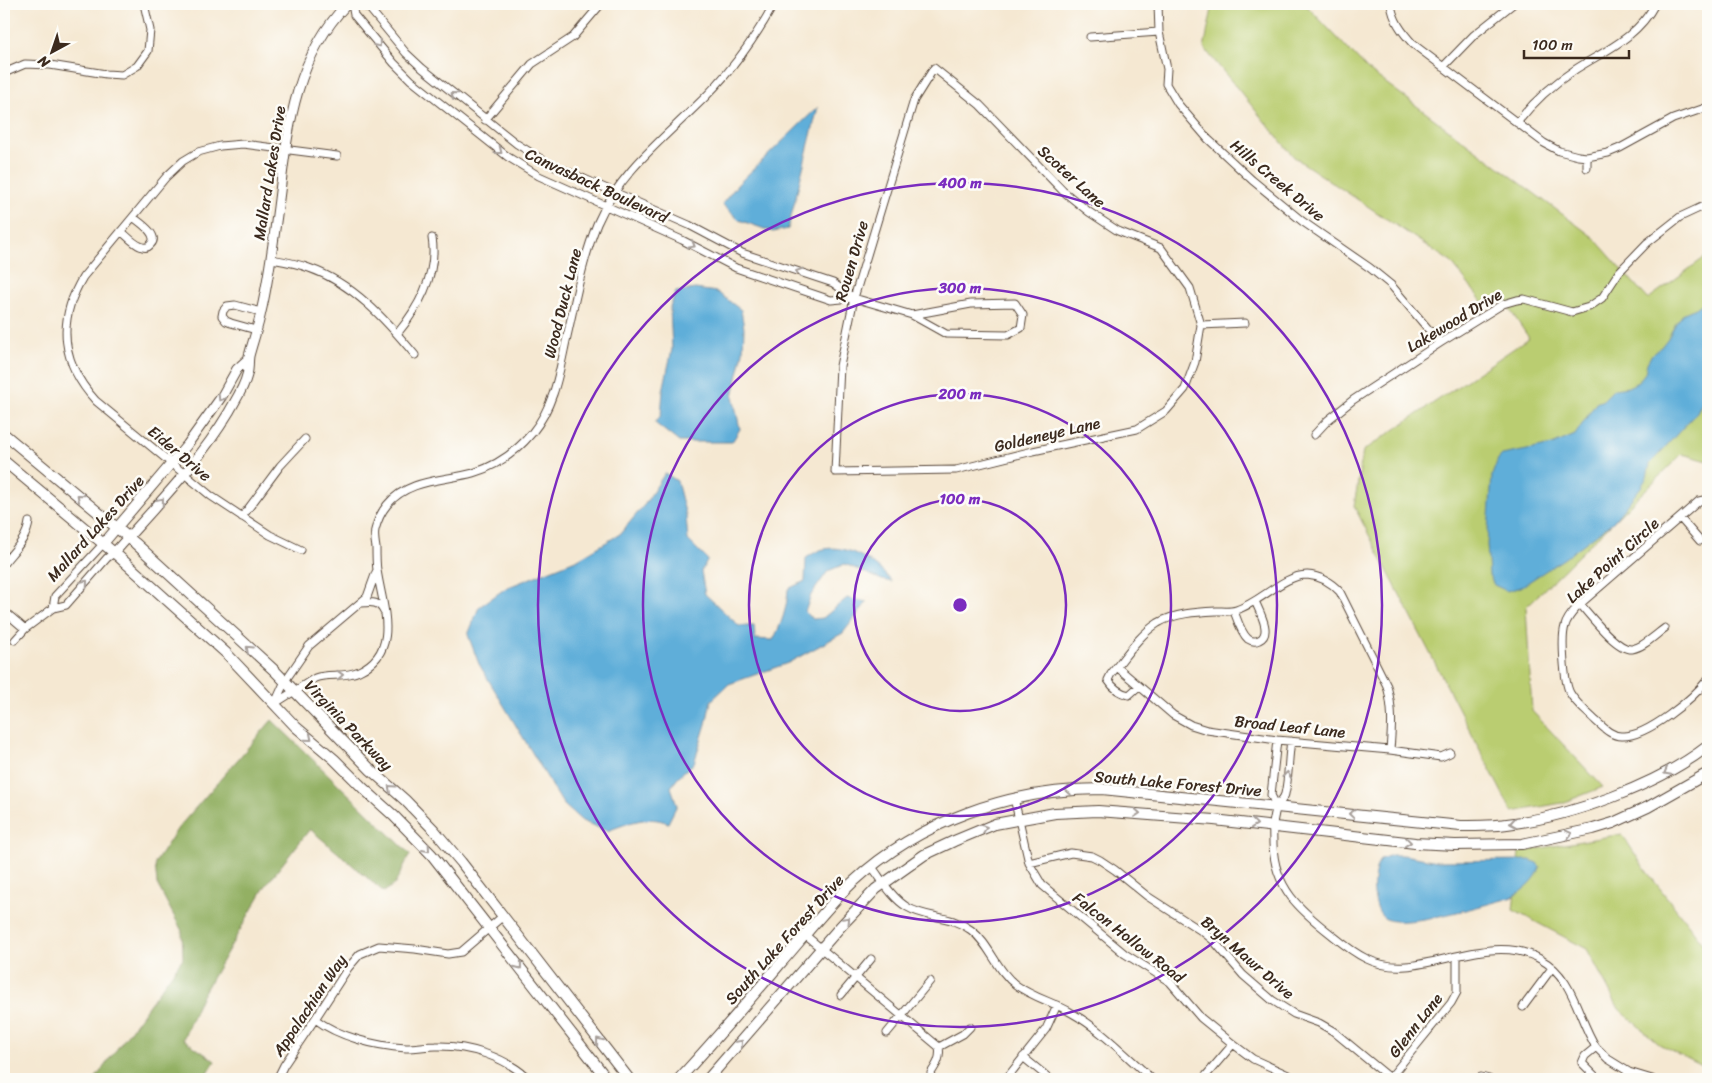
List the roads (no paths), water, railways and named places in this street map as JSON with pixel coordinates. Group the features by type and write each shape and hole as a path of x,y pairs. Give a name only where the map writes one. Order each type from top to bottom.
{"main road":[{"name":"Virginia Parkway","path":"4,434 117,528 286,681 364,763 405,800 461,862 629,1079"},
{"name":"Virginia Parkway","path":"4,461 114,553 226,653 296,727 334,759 412,832 607,1079"},
{"name":"South Lake Forest Drive","path":"679,1079 840,896 872,867 915,838 974,810 1014,798 1056,791 1102,789 1461,826 1509,824 1544,818 1608,799 1670,771 1708,746"},
{"name":"South Lake Forest Drive","path":"708,1079 866,899 884,882 918,859 995,824 1055,813 1098,810 1214,820 1415,843 1455,845 1522,844 1593,829 1613,822 1648,807 1708,773"}],"street":[{"path":"4,73 26,64 50,65 122,75 137,66 148,51 150,30 144,4"},
{"name":"Mallard Lakes Drive","path":"114,553 184,474 217,432 235,402 247,375 248,359 261,312 271,259 295,100 309,59 323,34 348,4"},
{"name":"Canvasback Boulevard","path":"352,4 354,15 394,63 411,80 508,158 539,176 682,240 736,268 831,300 854,298"},
{"name":"Canvasback Boulevard","path":"359,4 369,8 422,68 485,120 517,144 546,162 689,225 742,253 833,283 854,298 912,315 946,334 1008,335 1021,328 1024,315 1016,303 970,304 912,315"},
{"path":"485,120 532,64 573,37 600,4"},
{"name":"Wood Duck Lane","path":"274,704 295,690 322,676 350,675 367,666 380,653 386,634 386,614 377,570 375,530 386,506 396,496 417,484 474,472 494,465 521,445 534,431 554,396 582,269 597,225 606,206 634,165 724,78 749,45 774,4"},
{"name":"Hills Creek Drive","path":"1158,4 1159,32 1167,69 1166,84 1178,104 1191,120 1208,139 1252,180 1302,220 1387,282 1440,343"},
{"path":"1391,4 1395,21 1413,44 1516,123 1559,151 1578,156 1608,153 1673,119 1708,107"},
{"path":"1443,67 1480,30 1513,4"},
{"path":"1516,123 1541,96 1560,80 1627,38 1640,26 1655,4"},
{"path":"1090,37 1159,32"},
{"name":"Rouen Drive","path":"835,472 840,366 854,298 914,100 934,68"},
{"name":"Scoter Lane","path":"934,68 980,105 1063,190 1089,212 1118,231 1161,248 1190,288 1201,325"},
{"name":"Eider Drive","path":"301,550 270,535 211,496 96,402 75,373 68,350 67,321 78,286 90,268 132,217 183,161 209,148 232,144 338,156"},
{"path":"1587,156 1587,168"},
{"name":"Lakewood Drive","path":"1314,435 1328,420 1353,400 1492,310 1517,300 1532,301 1572,312 1589,307 1602,298 1619,272 1647,243 1680,217 1708,204"},
{"path":"121,231 138,245 144,247 153,243 154,238 150,231 132,217"},
{"path":"397,334 412,314 428,282 433,260 432,238"},
{"path":"271,259 309,268 340,283 366,303 416,355"},
{"path":"256,330 226,321 222,316 223,311 227,306 235,305 261,312"},
{"path":"1201,325 1245,323"},
{"name":"Goldeneye Lane","path":"835,472 956,470 1033,451 1137,429 1166,411 1185,389 1195,362 1201,325"},
{"name":"Mallard Lakes Drive","path":"15,640 26,628 53,608 55,596 103,544 187,446 222,396 236,369 248,359"},
{"path":"242,516 280,466 305,439"},
{"name":"Lake Point Circle","path":"1708,499 1699,501 1681,519 1580,604 1564,626 1564,671 1567,688 1579,706 1610,733 1628,736 1642,730 1681,706 1708,679"},
{"path":"1681,519 1700,541"},
{"path":"4,563 28,532 28,522"},
{"path":"53,608 66,605 107,558 114,553"},
{"name":"Wood Duck Lane","path":"274,704 286,681 309,646 361,603 370,592 377,570"},
{"path":"1139,686 1129,695 1119,692 1108,680 1146,633 1157,624 1170,617 1184,614 1234,611 1295,577 1306,575 1319,577 1332,584 1340,592 1387,686 1392,702 1393,716 1390,750"},
{"path":"1234,611 1246,636 1252,641 1259,640 1264,635 1266,628 1255,601"},
{"path":"361,603 372,602 378,604 386,614"},
{"path":"1580,604 1614,641 1624,648 1635,648 1665,628"},
{"path":"4,611 26,628"},
{"name":"Broad Leaf Lane","path":"1117,667 1173,715 1191,725 1207,730 1278,740 1390,750 1441,757 1450,753"},
{"path":"1277,807 1271,795 1278,740"},
{"path":"1291,741 1285,796 1277,807 1272,827 1275,865 1284,887 1314,921 1358,956 1376,964 1406,966 1457,956 1507,950 1524,953 1540,959 1552,968 1570,990 1587,1034 1596,1047 1627,1076 1652,1079"},
{"name":"Falcon Hollow Road","path":"1014,798 1029,863 1036,877 1050,892 1125,954 1170,982 1191,1008 1233,1044 1253,1059 1297,1079"},
{"name":"Bryn Mawr Drive","path":"1029,863 1071,852 1092,856 1100,860 1147,896 1213,940 1244,975 1272,1000 1294,1014 1319,1022 1333,1031 1390,1079"},
{"path":"872,867 900,902 930,915 957,921 970,929 983,941 1001,970 1016,985 1086,1022 1152,1079"},
{"name":"Appalachian Way","path":"277,1079 314,1018 348,968 360,954 379,946 448,954 461,952 503,916"},
{"path":"805,935 939,1046 938,1062 931,1073"},
{"name":"Glenn Lane","path":"1390,1079 1451,1003 1456,992 1457,956"},
{"path":"841,995 871,959"},
{"path":"1523,1007 1552,968"},
{"path":"887,1032 930,981"},
{"path":"1006,1079 1046,1029 1057,1005"},
{"path":"314,1018 328,1028 378,1044 405,1048 450,1046 477,1051 510,1066 529,1079"},
{"path":"939,1046 963,1034 970,1027"},
{"path":"1204,1079 1233,1044"},
{"path":"1596,1047 1585,1056 1582,1063 1598,1079"},
{"path":"1023,1057 1050,1079"},
{"path":"1479,1078 1489,1079"}],"water":[{"path":"818,107 788,229 773,232 739,220 722,204 738,184"},
{"path":"695,289 717,292 741,310 744,328 743,352 733,396 740,429 732,442 679,442 655,423 661,415 663,391 672,349 670,307 676,292"},
{"path":"1708,299 1708,391 1697,412 1650,464 1647,477 1641,487 1613,522 1565,558 1521,587 1507,591 1494,585 1489,575 1487,544 1492,475 1498,459 1502,455 1552,445 1575,435 1596,403 1603,400 1614,389 1628,387 1638,382 1645,373 1647,363 1652,354 1661,347 1684,313 1696,308"},
{"path":"665,473 677,481 686,516 688,540 708,560 701,571 705,594 739,626 754,626 755,639 773,640 784,615 788,589 805,581 806,558 819,550 833,548 853,552 879,568 892,582 882,580 845,564 828,571 811,595 805,612 813,619 823,618 847,598 867,602 843,633 788,663 729,684 711,701 694,763 681,774 671,787 677,805 668,823 652,819 630,823 607,831 582,821 563,804 479,664 468,635 479,607 506,588 578,559 620,534 645,504"},
{"path":"1392,855 1438,861 1530,860 1537,863 1540,867 1536,876 1528,885 1510,898 1428,918 1396,921 1386,919 1380,914 1374,895 1374,879 1378,863 1380,859"}]}
